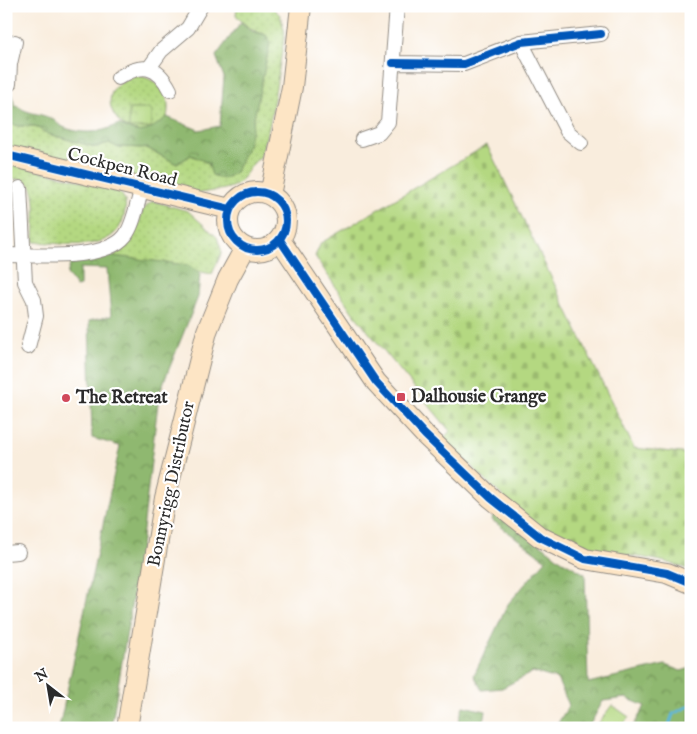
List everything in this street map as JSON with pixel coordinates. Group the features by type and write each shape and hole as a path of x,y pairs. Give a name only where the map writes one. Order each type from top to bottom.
{"main road":[{"path":"270,194 292,87 301,6"},
{"name":"Cockpen Road","path":"6,155 230,210"},
{"path":"262,192 270,194 277,199 286,214 287,223 280,240 264,250 245,248 237,243 229,230 228,218 230,210 234,203 247,193 262,192"},
{"path":"280,240 376,382 425,435 490,498 540,537 585,559 667,573 691,583"},
{"name":"Bonnyrigg Distributor","path":"127,728 165,498 207,331 228,279 245,248"}],"street":[{"path":"149,68 161,51 188,28 201,6"},
{"path":"362,139 379,133 388,122 397,6"},
{"path":"393,63 464,64 521,42 601,34"},
{"path":"9,84 8,64 15,42"},
{"path":"521,42 567,131 581,143"},
{"path":"118,78 131,69 149,68 162,78 170,90"},
{"path":"20,188 25,282 34,300 36,316 28,347"},
{"name":"Cockpen Road","path":"6,255 101,251 116,245 127,234 142,188"}],"green space":[{"path":"237,6 271,6 280,15 285,33 270,123 260,158 253,164 242,180 234,186 192,196 6,149 6,123 19,126 35,126 48,134 95,147 109,143 118,147 147,148 177,164 191,155 208,163 213,175 266,35 253,30 236,15"},
{"path":"241,22 252,31 266,35 270,43 248,146 235,173 223,179 212,175 208,163 191,155 177,164 147,148 117,147 109,143 95,147 48,134 35,126 19,126 6,123 7,92 11,93 15,105 29,112 50,118 70,130 92,132 119,124 133,130 144,131 167,117 199,130 220,126 224,77 216,56"},
{"path":"136,75 157,84 165,94 167,101 167,117 156,127 148,131 129,129 115,117 111,109 110,100 112,92 118,84"},
{"path":"129,109 151,109 151,128 129,128"},
{"path":"487,145 634,448 691,454 691,570 665,562 604,552 571,543 536,524 503,497 443,439 450,431 353,313 315,256 321,243"},
{"path":"6,163 116,189 124,198 125,204 124,216 119,228 110,237 100,242 74,244 34,242 35,202 32,188 24,181 6,179"},
{"path":"153,201 188,211 217,237 222,252 212,274 113,256 130,240 143,211"},
{"path":"113,256 188,265 200,273 198,297 159,394 141,547 111,728 59,728 120,446 92,438 89,321 111,316 107,269 80,268 80,286 76,287 67,274 72,260"},
{"path":"495,509 561,560 585,574 588,683 665,665 681,671 691,668 689,728 632,728 645,706 626,698 603,701 588,728 555,728 569,705 557,679 533,672 502,688 482,690 474,675 508,604 546,560 492,520"},
{"path":"612,705 629,717 621,728 595,728"},
{"path":"463,706 486,711 483,728 457,728"}],"waterway":[{"path":"668,728 673,714 691,705"}],"cycle path":[{"path":"393,63 464,64 521,42 601,34"},
{"path":"6,155 230,209"},
{"path":"251,192 263,192 278,200 286,215 286,221 286,227 278,242 263,250 251,250 236,242 228,227 228,215 236,200 251,192"},
{"path":"280,240 376,382 425,435 491,498 540,537 585,559 667,573 691,583"}],"place":[{"name":"Dalhousie Grange","path":"401,397"},
{"name":"The Retreat","path":"66,398"}]}
